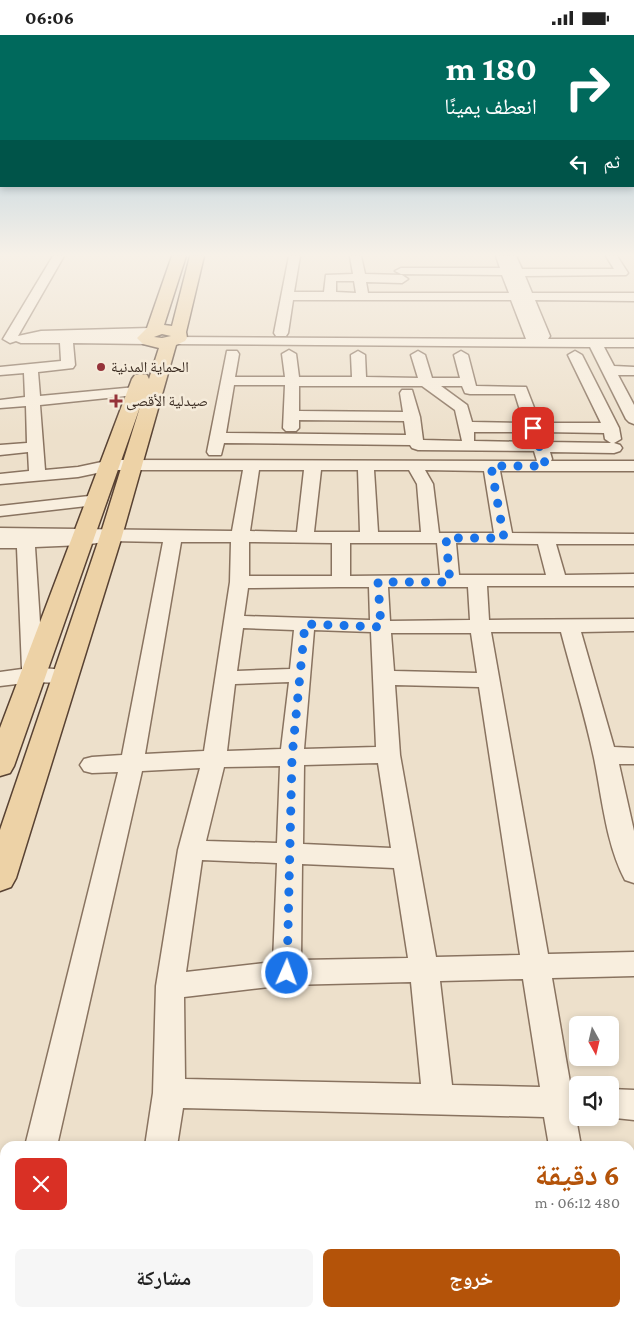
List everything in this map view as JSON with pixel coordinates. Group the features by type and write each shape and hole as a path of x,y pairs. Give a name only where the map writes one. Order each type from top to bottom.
{"main road":[{"path":"0,878 111,536 136,391 163,339 167,316"},
{"path":"0,766 5,739 34,675 98,500 122,465 172,316"}],"street":[{"path":"12,342 26,316"},
{"path":"282,333 285,316"},
{"path":"529,316 538,338"},
{"path":"12,342 67,343 282,333 538,338 598,349"},
{"path":"12,342 41,335 163,339 634,337"},
{"path":"163,339 232,354 575,355 634,343"},
{"path":"0,371 68,365 67,343"},
{"path":"598,349 634,419"},
{"path":"212,465 232,354"},
{"path":"289,466 292,439 290,354"},
{"path":"358,355 359,382"},
{"path":"418,355 426,382 462,408 472,466"},
{"path":"462,355 470,390 521,390 546,466"},
{"path":"575,355 611,428 614,448 628,466"},
{"path":"31,369 37,475"},
{"path":"608,371 634,371"},
{"path":"227,381 467,382"},
{"path":"0,404 136,391"},
{"path":"407,393 415,440 418,445 614,448"},
{"path":"291,415 412,417"},
{"path":"466,427 611,428"},
{"path":"217,438 415,440"},
{"path":"0,450 35,447"},
{"path":"0,479 78,472 122,465 628,466"},
{"path":"162,1141 169,1093 170,986 191,850 214,759 239,582 240,537 252,465"},
{"path":"306,537 312,466"},
{"path":"366,466 369,537"},
{"path":"414,466 424,484 450,582"},
{"path":"491,466 504,538"},
{"path":"0,511 98,500"},
{"path":"0,533 84,537"},
{"path":"0,543 111,536 634,539"},
{"path":"42,1141 132,763 173,537"},
{"path":"341,537 341,582"},
{"path":"545,538 557,581"},
{"path":"26,542 34,675"},
{"path":"239,582 634,580"},
{"path":"378,582 388,755 424,969 438,1099"},
{"path":"477,582 480,627 536,966 568,1102 565,1141"},
{"path":"233,621 381,627 634,625"},
{"path":"287,973 292,757 305,624"},
{"path":"569,626 628,839 634,873"},
{"path":"0,679 34,675 66,676"},
{"path":"225,678 300,675"},
{"path":"383,678 489,680"},
{"path":"92,765 214,759 388,755"},
{"path":"605,755 634,756"},
{"path":"191,850 405,858"},
{"path":"170,986 287,973 634,964"},
{"path":"169,1093 568,1102"},
{"path":"619,1104 634,1105"}],"place":[{"name":"الحماية المدنية","path":"101,367"},
{"name":"صيدلية الأقصى","path":"116,401"}],"route":[{"path":"287,973 292,757 305,624 381,627 378,582 450,582 446,538 504,538 491,466 546,466 533,428"}]}
